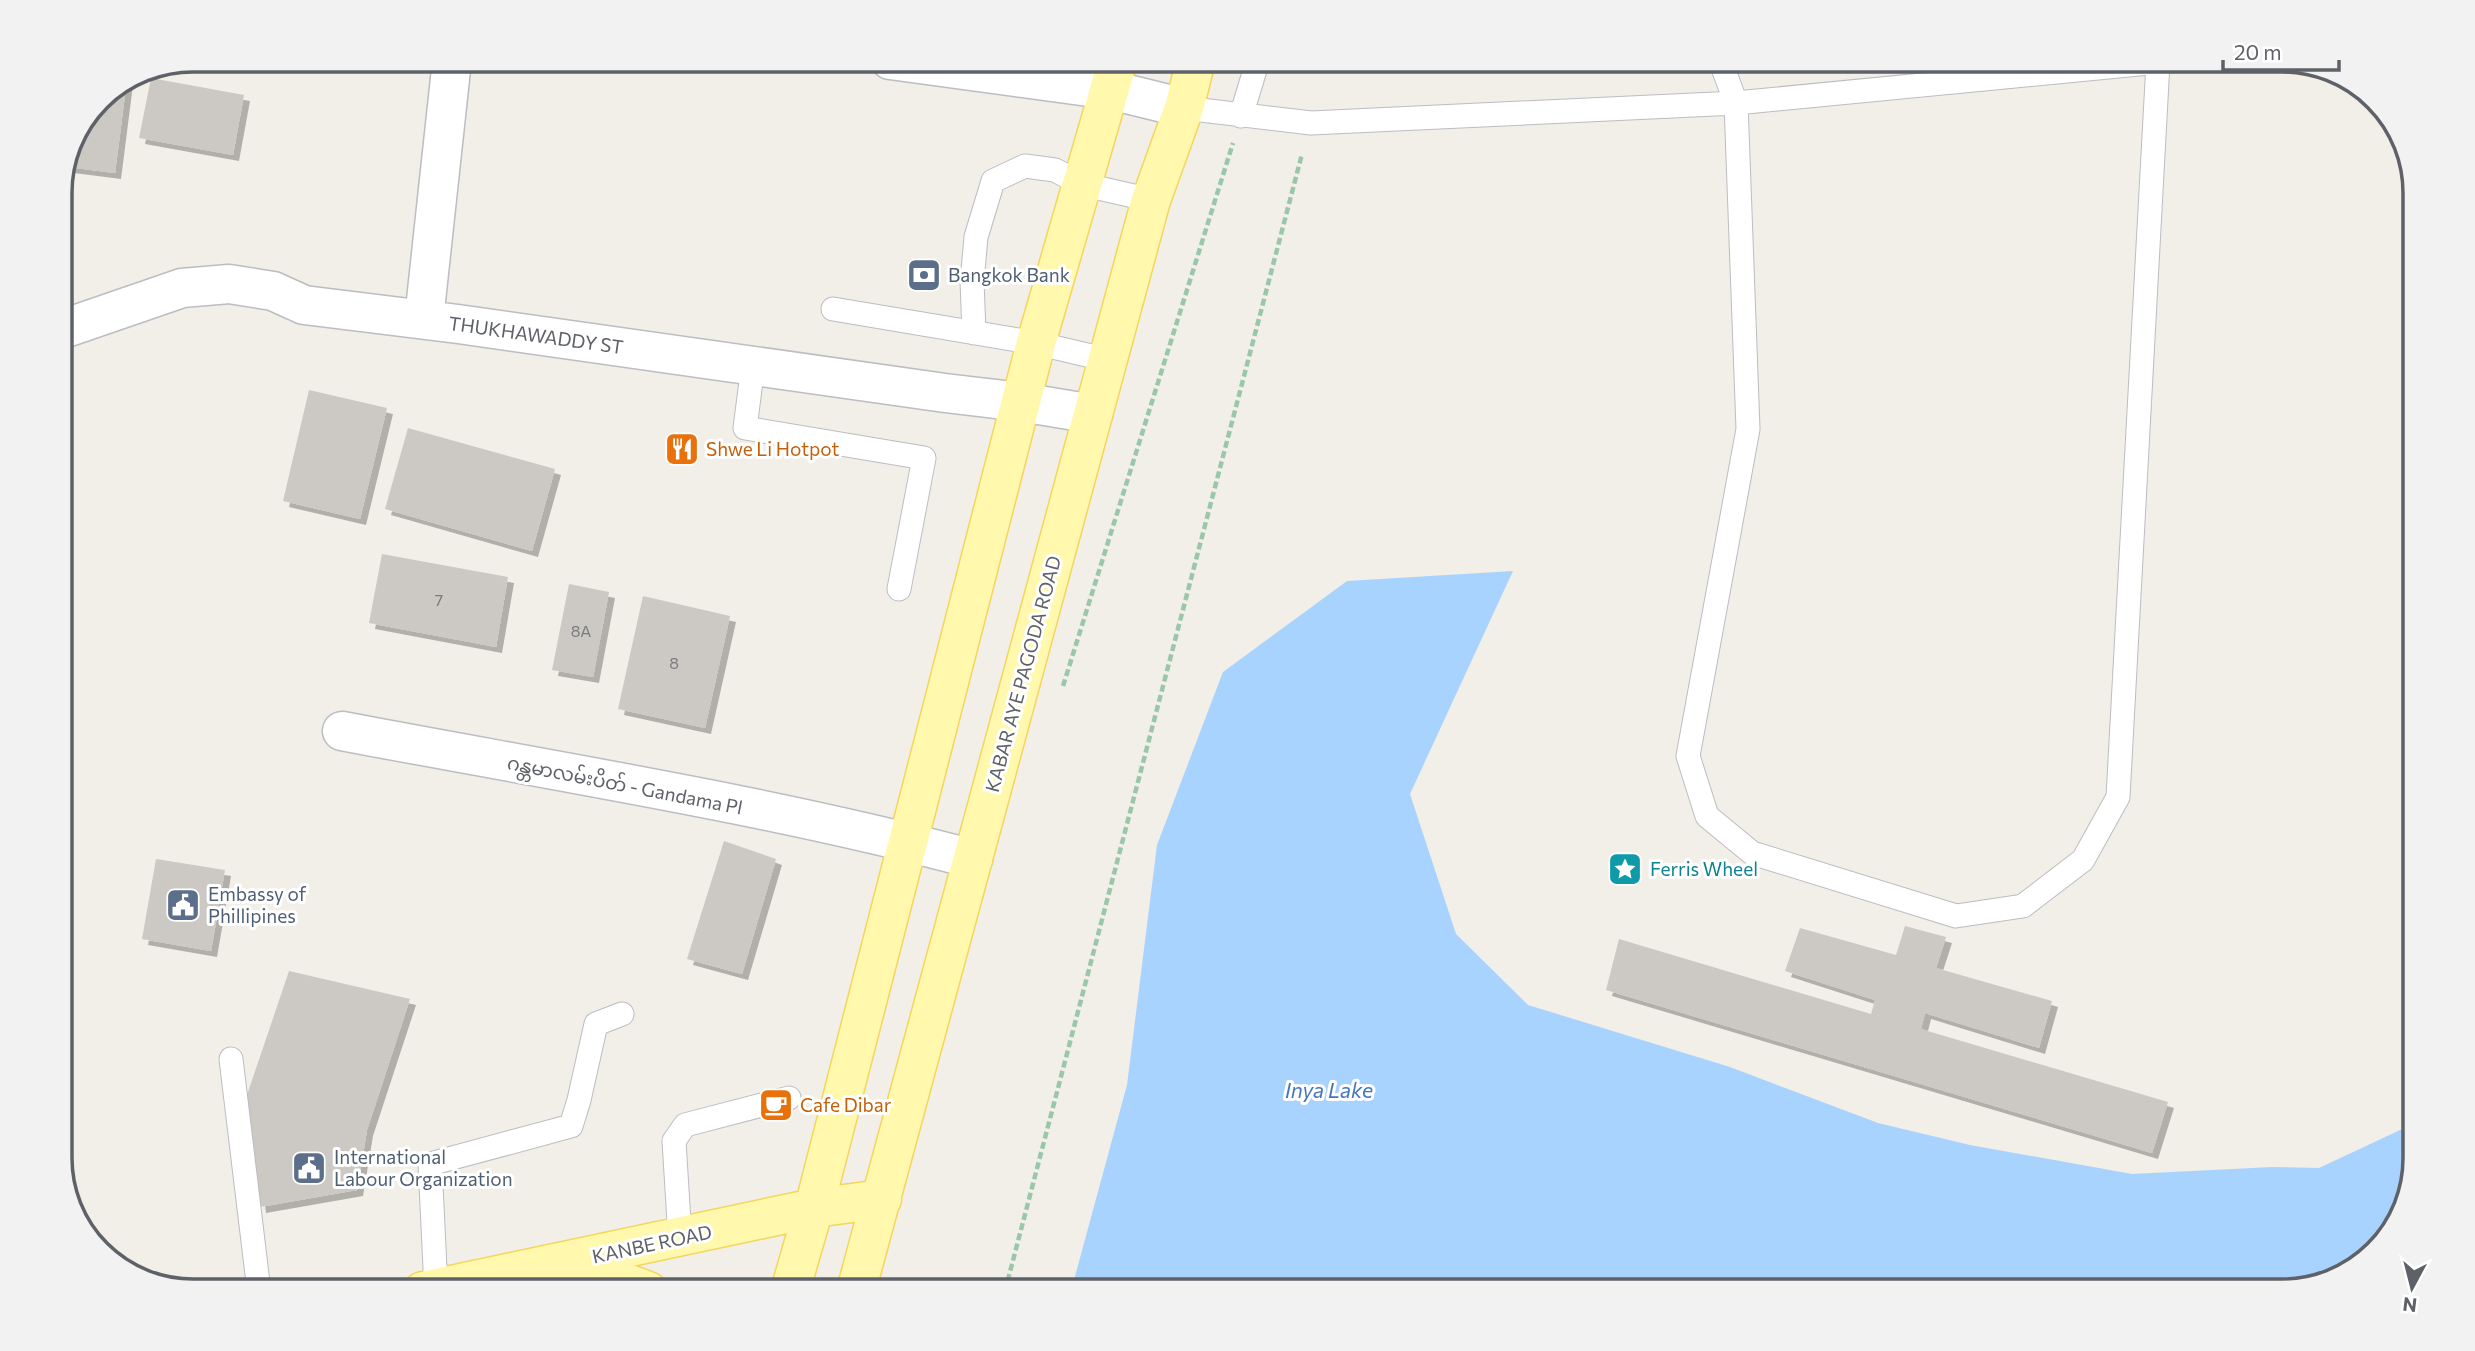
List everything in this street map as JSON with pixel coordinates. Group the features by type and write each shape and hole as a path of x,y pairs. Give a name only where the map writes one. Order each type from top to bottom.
{"main road":[{"name":"KABAR AYE PAGODA ROAD","path":"860,1279 1151,200 1184,108 1193,72"},
{"path":"794,1279 1036,343 1114,75"},
{"name":"KANBE ROAD","path":"482,1279 814,1208 882,1199"},
{"path":"568,1261 614,1279"}],"street":[{"path":"424,320 451,72"},
{"path":"1069,72 1114,75 1184,108"},
{"name":"THUKHAWADDY ST","path":"72,326 182,288 229,284 273,291 304,305 1093,414"},
{"name":"ဂန္တမာလမ်းပိတ် - Gandama Pl","path":"342,732 795,817 973,859"}],"lane":[{"path":"1241,116 1254,72"},
{"path":"1724,72 1736,103 1748,429 1688,756 1707,816 1752,853 1956,916 2023,906 2083,860 2118,797 2168,72"},
{"path":"1184,108 1311,123 1736,103 2056,72"},
{"path":"974,333 972,281 976,237 993,181 1025,166 1055,170 1081,184 1151,200"},
{"path":"834,309 1036,343 1108,360"},
{"path":"753,366 745,428 924,458 899,589"},
{"path":"429,1279 430,1164 571,1126 596,1024 622,1014"},
{"path":"231,1059 257,1279"},
{"path":"680,1238 674,1141 685,1125 789,1098"}],"path":[{"path":"1059,698 1241,116"},
{"path":"1008,1279 1311,123"}],"water":[{"name":"Inya Lake","path":"1513,571 1410,794 1456,934 1528,1005 1730,1067 1878,1123 1970,1145 2132,1174 2272,1167 2319,1168 2403,1129 2399,1190 2383,1226 2362,1249 2336,1267 2306,1277 2282,1279 1074,1279 1127,1085 1157,845 1223,672 1347,581"}],"building":[{"path":"153,78 244,95 233,155 139,138 151,80"},
{"path":"125,93 115,173 75,168 84,139 97,119"},
{"path":"309,390 387,408 360,519 283,501"},
{"path":"408,428 555,469 532,551 385,509"},
{"path":"382,554 508,577 496,647 369,623"},
{"path":"569,584 609,592 593,677 552,670"},
{"path":"643,596 730,616 705,728 618,709"},
{"path":"724,841 776,859 742,974 687,959"},
{"name":"Embassy of Phillipines","path":"156,859 225,870 211,951 142,939"},
{"path":"1905,926 1946,937 1936,968 2052,1001 2039,1048 1925,1013 1921,1029 2168,1102 2152,1153 1606,990 1619,939 1871,1014 1875,1000 1785,971 1800,928 1896,955"},
{"path":"289,971 410,999 367,1130 357,1190 260,1207 246,1098"}],"place":[{"name":"Bangkok Bank","path":"924,275"},
{"name":"Shwe Li Hotpot","path":"682,449"},
{"name":"Ferris Wheel","path":"1625,869"},
{"name":"Embassy of Phillipines","path":"183,905"},
{"name":"Cafe Dibar","path":"776,1105"},
{"name":"International Labour Organization","path":"309,1168"}]}
